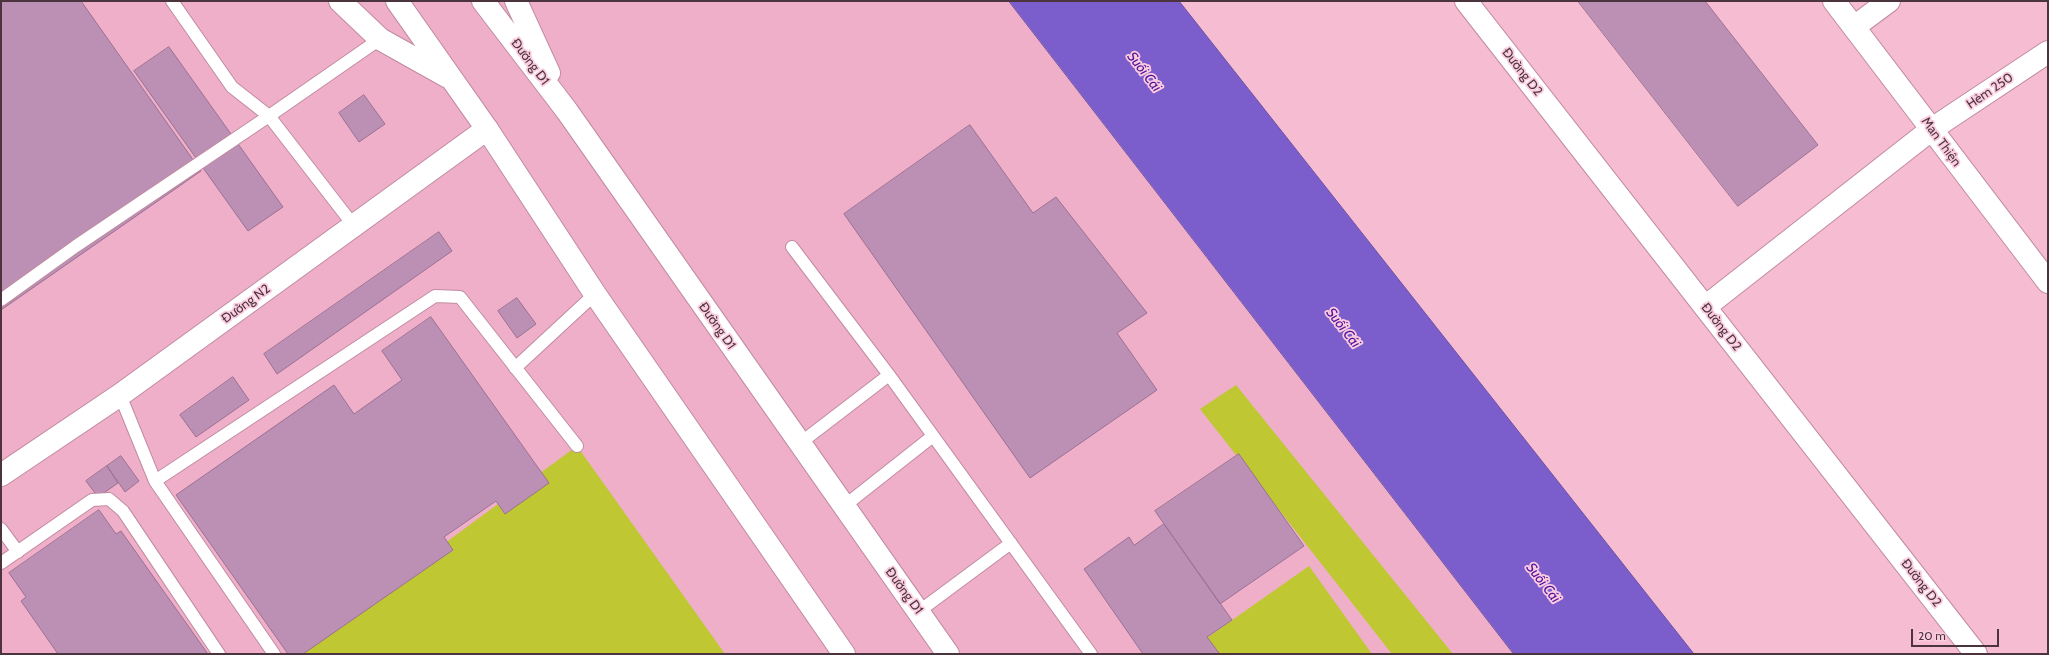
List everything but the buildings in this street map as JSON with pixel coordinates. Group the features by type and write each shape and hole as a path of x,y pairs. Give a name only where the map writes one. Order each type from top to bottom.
{"street":[{"path":"340,1 380,39 453,80"},
{"path":"397,1 487,130 595,294 844,654"},
{"name":"Đường D1","path":"483,1 567,111 843,507 948,654"},
{"path":"516,1 567,111"},
{"name":"Đường D2","path":"1466,1 1976,654"},
{"name":"Man Thiện","path":"1834,1 1932,129 1953,160 2048,282"},
{"path":"1854,27 1889,1"},
{"name":"Hẻm 250","path":"1705,307 1932,129 2048,52"},
{"name":"Đường N2","path":"1,475 120,395 487,130"}],"lane":[{"path":"172,1 232,87 269,116 354,226"},
{"path":"1,300 76,246 380,39"},
{"path":"792,246 889,375 1091,654"},
{"path":"515,368 595,294"},
{"path":"155,481 435,296 460,297 577,446"},
{"path":"799,444 889,375"},
{"path":"120,395 155,481 274,654"},
{"path":"843,507 932,436"},
{"path":"1,563 92,500 109,499 123,511 219,654"},
{"path":"1,529 18,552"},
{"path":"918,612 1011,543"}],"shaded area":[{"path":"1,1 1009,1 1514,654 1,654"},
{"path":"1236,385 1453,654 1392,654 1200,409"},
{"path":"577,446 725,654 294,654"},
{"path":"1309,566 1372,654 1184,654"}],"water":[{"name":"Suối Cái","path":"1009,1 1179,1 1694,654 1514,654"}]}
